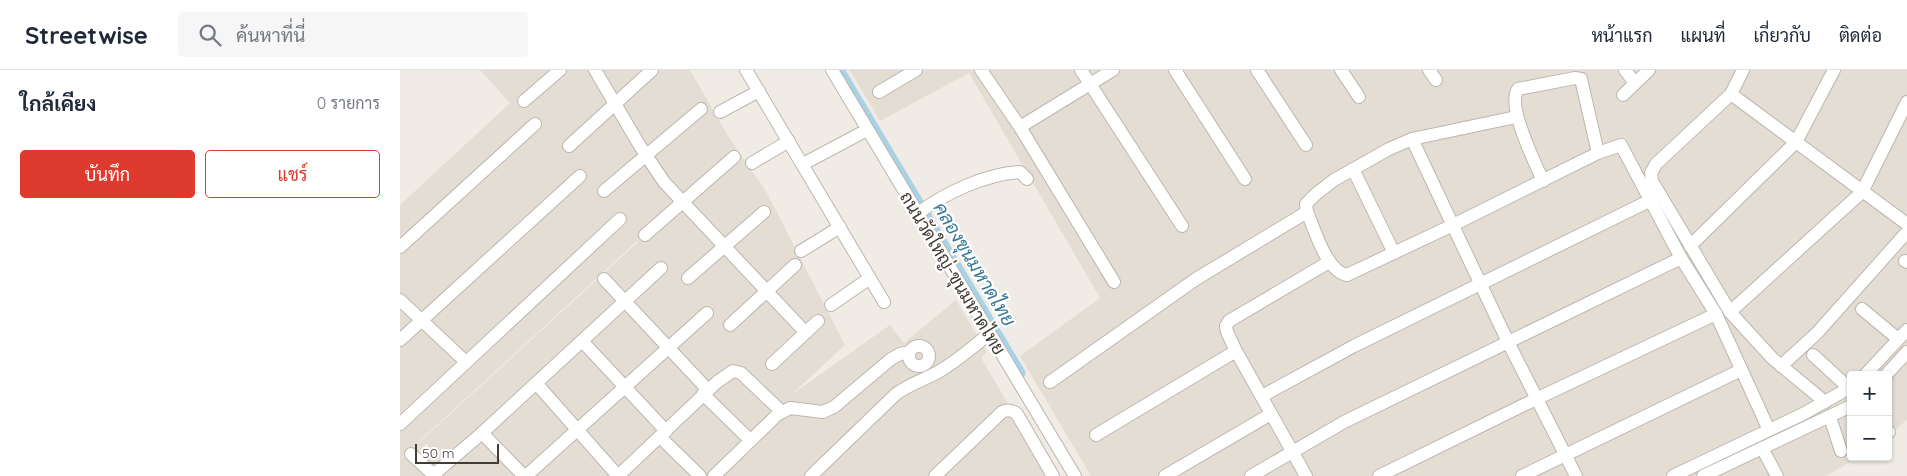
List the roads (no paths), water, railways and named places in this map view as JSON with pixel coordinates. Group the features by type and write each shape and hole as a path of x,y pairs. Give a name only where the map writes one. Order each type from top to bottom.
{"street":[{"path":"524,101 560,70"},
{"path":"595,70 664,182 806,333"},
{"path":"569,146 652,70"},
{"path":"746,70 884,302"},
{"name":"ถนนวัดใหญ่-ขุนมหาดไทย","path":"832,70 867,130 920,212 989,334 1075,476"},
{"path":"879,92 916,70"},
{"path":"981,70 1020,128 1114,282"},
{"path":"1081,70 1182,226"},
{"path":"1020,128 1113,70"},
{"path":"1175,70 1245,179"},
{"path":"1257,70 1306,145"},
{"path":"1341,70 1359,97"},
{"path":"1625,70 1635,83"},
{"path":"1623,95 1649,70"},
{"path":"1743,70 1730,94 1656,164 1651,173 1655,188 1730,312 1758,344 1781,366 1825,402"},
{"path":"1690,246 1796,142 1834,70"},
{"path":"1543,181 1516,116 1516,94 1518,89 1575,78 1582,79 1598,153"},
{"path":"720,112 759,91"},
{"path":"1730,94 1907,224"},
{"path":"1730,312 1862,192 1907,102"},
{"path":"604,191 647,157 701,109"},
{"path":"1516,116 1412,139 1389,148 1334,180 1306,204 1307,212 1328,262 1338,271 1347,275 1598,153 1621,145 1649,201 1716,314 1769,430"},
{"path":"400,247 535,124"},
{"path":"803,164 867,130"},
{"path":"1412,139 1508,342 1576,476"},
{"path":"752,163 789,141"},
{"path":"645,235 734,157"},
{"path":"1353,169 1394,253"},
{"path":"920,212 955,190 980,181 1014,172 1020,172 1027,179"},
{"path":"400,340 580,176"},
{"path":"1262,396 1354,346 1649,201"},
{"path":"688,278 764,212"},
{"path":"1050,382 1196,279 1307,212"},
{"path":"400,423 620,219"},
{"path":"801,251 840,227"},
{"path":"1781,366 1817,333 1907,232"},
{"path":"1251,476 1344,422 1682,258"},
{"path":"1306,476 1236,351 1227,332 1227,323 1328,262"},
{"path":"730,325 795,265"},
{"path":"411,454 434,476 661,268"},
{"path":"831,305 870,278"},
{"path":"604,279 626,301 750,440"},
{"path":"400,300 466,362"},
{"path":"1862,309 1898,339"},
{"path":"482,433 529,475 707,312"},
{"path":"1379,476 1716,314"},
{"path":"772,364 818,321"},
{"path":"1870,371 1907,330"},
{"path":"811,476 896,394 912,384 937,373 989,334"},
{"path":"582,341 625,386 663,434 700,476"},
{"path":"714,476 777,415 790,408 823,412 834,407 891,359 900,354 910,352 918,346 924,348 929,357 926,363 937,373"},
{"path":"1096,435 1236,351"},
{"path":"1890,371 1907,352"},
{"path":"1813,354 1847,385"},
{"path":"1522,476 1741,370"},
{"path":"536,383 618,476 706,392 733,371 738,371 782,412"},
{"path":"1709,475 1762,448 1806,420 1825,402 1847,390"},
{"path":"1674,476 1769,430 1806,420 1830,417 1847,408"},
{"path":"936,476 1006,410 1017,414 1053,476"},
{"path":"1166,476 1271,414"},
{"path":"1830,417 1841,451"},
{"path":"1762,448 1777,476"}],"waterway":[{"name":"คลองขุนมหาดไทย","path":"839,70 1020,373"}]}
